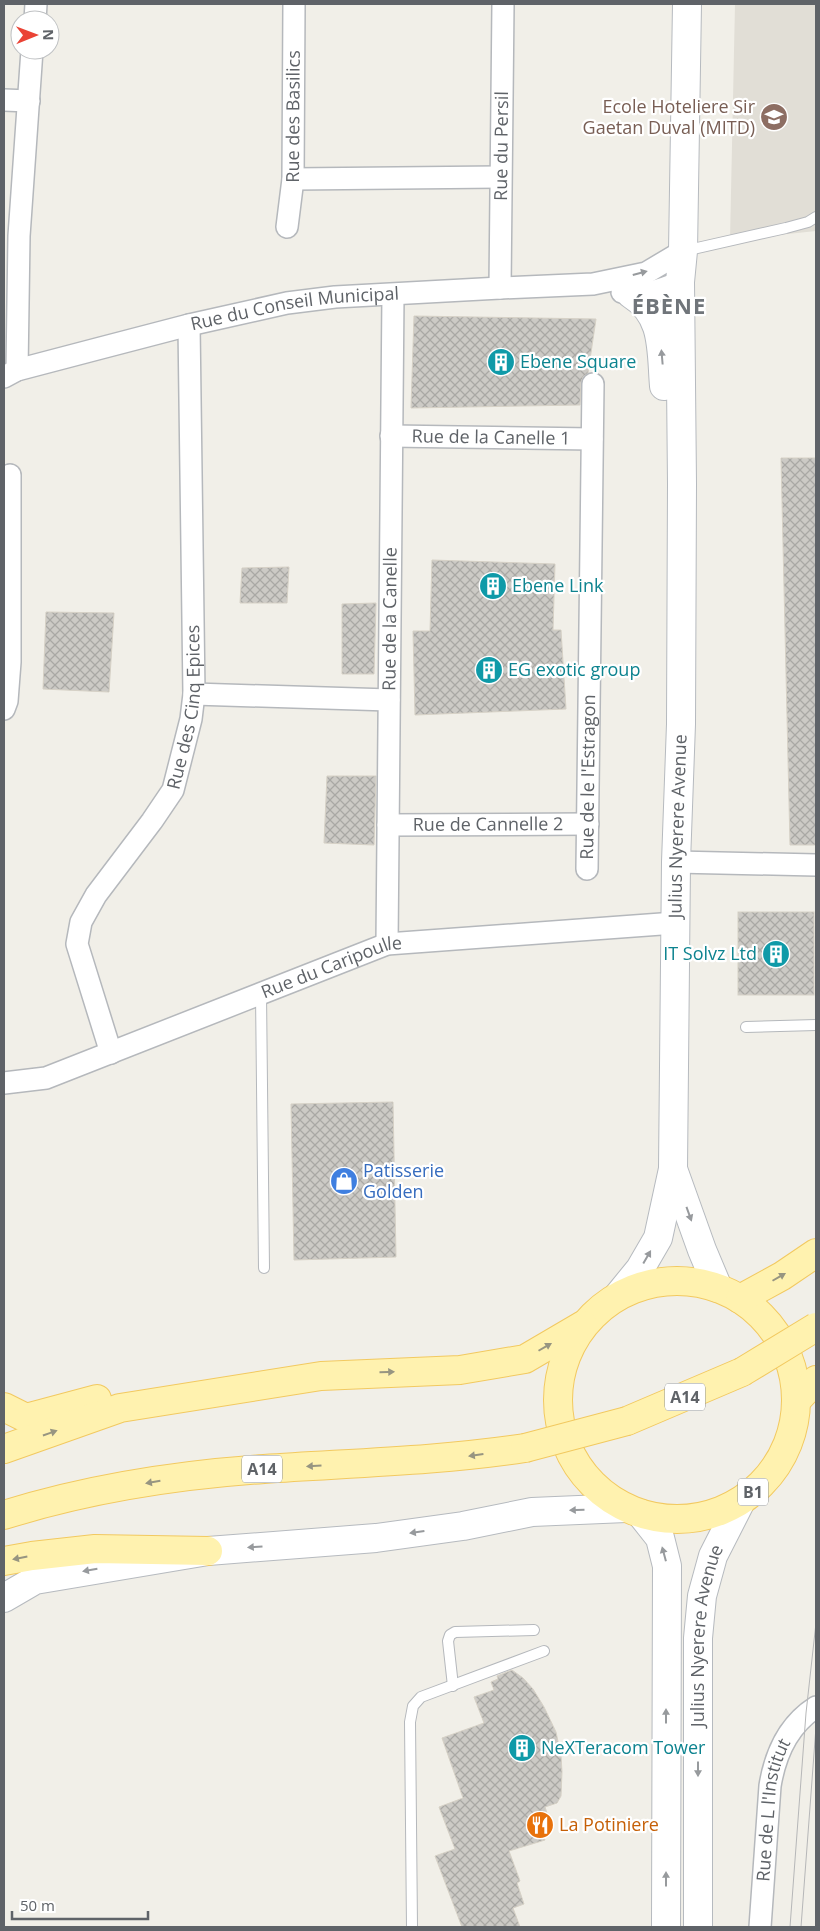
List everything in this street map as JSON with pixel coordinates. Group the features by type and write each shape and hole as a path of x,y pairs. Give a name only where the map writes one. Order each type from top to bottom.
{"main road":[{"name":"Julius Nyerere Avenue","path":"618,1296 640,1269 658,1238 673,1168 676,862 681,724 682,479 680,282 683,251 687,4"},
{"name":"Julius Nyerere Avenue","path":"682,479 690,442 689,289 683,251"},
{"path":"631,294 647,306 659,328 666,400 682,479"},
{"name":"Julius Nyerere Avenue","path":"634,1511 675,1520 709,1515 741,1501 760,1486 776,1467 787,1446 792,1430 796,1401 790,1361 770,1326 729,1293 702,1250 673,1168"},
{"path":"729,1293 782,1276 816,1253"},
{"name":"Julius Nyerere Avenue","path":"666,1927 667,1566 660,1538 634,1511 596,1488 574,1459 561,1425 558,1389 567,1354 586,1322 618,1296 650,1283 684,1280 729,1293"},
{"path":"4,1449 120,1408 321,1376 460,1370 525,1359 586,1322"},
{"name":"A14","path":"4,1515 97,1492 180,1477 264,1469 470,1456 525,1448 627,1421 742,1372 816,1327"},
{"path":"4,1407 26,1418 106,1396 272,1368 321,1376"},
{"path":"796,1401 816,1380"},
{"name":"Julius Nyerere Avenue","path":"698,1927 698,1638 701,1604 713,1556 741,1501"},
{"path":"4,1598 35,1580 208,1551 376,1538 462,1526 532,1512 634,1511"},
{"path":"4,1562 32,1556 95,1549 208,1551"}],"street":[{"name":"Rue des Basilics","path":"287,227 293,179 294,4"},
{"name":"Rue du Persil","path":"500,288 503,4"},
{"path":"11,373 12,239 29,101 31,60"},
{"path":"4,100 29,101"},
{"path":"293,179 500,177"},
{"path":"593,284 646,272 683,251"},
{"path":"593,284 631,294 650,293 680,282"},
{"name":"Rue du Conseil Municipal","path":"11,373 189,325 287,303 335,297 593,284"},
{"name":"Rue de la Canelle","path":"387,944 393,295"},
{"name":"Rue des Cinq Epices","path":"111,1053 77,944 82,922 96,894 152,821 173,790 191,719 194,694 189,325"},
{"name":"Rue de le I'Estragon","path":"587,868 593,384"},
{"name":"Rue de la Canelle 1","path":"391,436 592,439"},
{"path":"4,709 7,701 10,662 6,528 10,475"},
{"path":"194,694 389,700"},
{"name":"Rue de Cannelle 2","path":"388,825 588,824"},
{"path":"676,862 816,865"},
{"name":"Rue du Caripoulle","path":"4,1083 46,1078 387,944 675,923"},
{"name":"Rue de L l'Institut","path":"760,1927 773,1765 782,1745 793,1728 806,1714 816,1707"}],"lane":[{"path":"683,251 786,228 808,222 816,217"},
{"path":"261,994 264,1268"},
{"path":"746,1027 816,1025"},
{"path":"453,1686 448,1641 450,1635 455,1632 534,1630"},
{"path":"412,1927 410,1722 413,1706 421,1697 544,1651"}],"shaded area":[{"name":"Ecole Hoteliere Sir Gaetan Duval (MITD)","path":"735,4 816,4 816,231 730,240"}],"building":[{"name":"Ebene Square","path":"414,316 596,319 588,373 583,377 581,383 580,405 411,408"},
{"path":"781,458 816,458 816,845 790,845"},
{"path":"432,560 555,564 553,630 561,630 566,709 415,715 413,631 430,631"},
{"path":"289,567 287,603 240,603 242,568"},
{"path":"376,603 374,674 342,674 342,604"},
{"path":"46,612 114,613 109,692 43,689"},
{"path":"327,776 376,776 374,845 324,843"},
{"name":"IT Solvz Ltd","path":"738,912 814,912 814,995 738,995"},
{"name":"Patisserie Golden","path":"393,1102 396,1257 294,1260 291,1104"},
{"path":"512,1670 533,1689 556,1732 561,1756 561,1796 557,1803 545,1807 550,1822 540,1825 545,1840 509,1851 520,1881 517,1883 524,1904 513,1908 520,1927 462,1927 435,1856 455,1849 439,1807 463,1798 442,1738 484,1723 474,1697 494,1690 491,1682 498,1679 497,1676"}],"tram line":[{"path":"790,1927 806,1713 816,1623"},
{"path":"801,1927 816,1727"}],"place":[{"name":"Ecole Hoteliere Sir Gaetan Duval (MITD)","path":"774,117"},
{"name":"Ebene Square","path":"501,362"},
{"name":"Ebene Link","path":"493,586"},
{"name":"EG exotic group","path":"489,670"},
{"name":"IT Solvz Ltd","path":"776,954"},
{"name":"Patisserie Golden","path":"344,1181"},
{"name":"NeXTeracom Tower","path":"522,1748"},
{"name":"La Potiniere","path":"540,1825"}],"district":[{"name":"ÉBÈNE","path":"669,306"}]}
